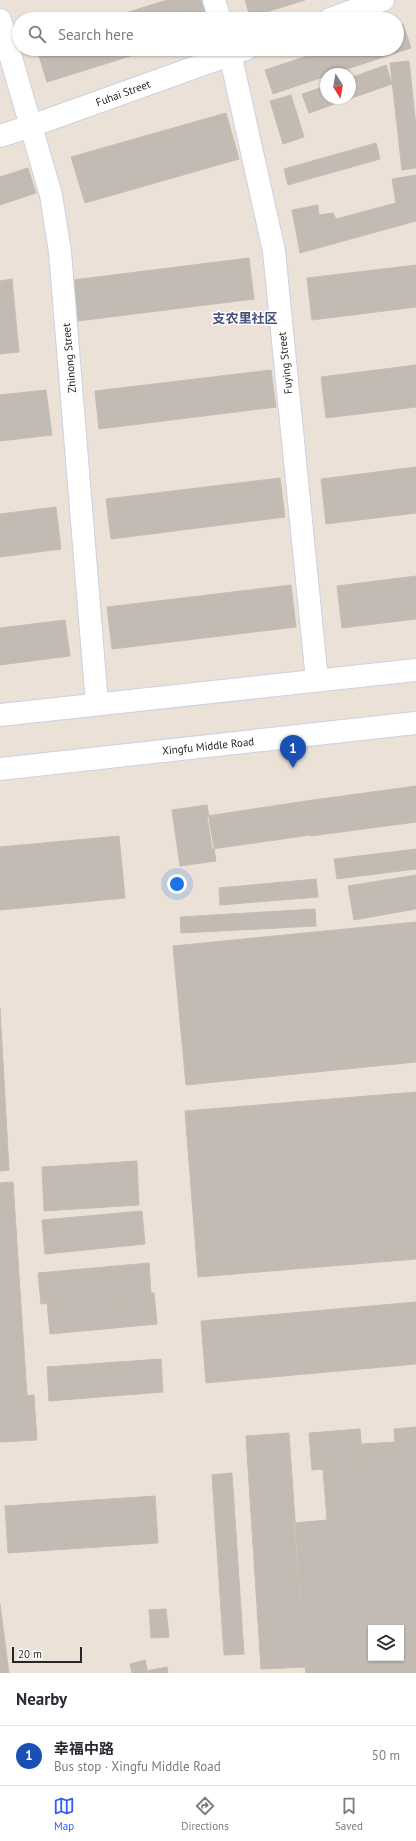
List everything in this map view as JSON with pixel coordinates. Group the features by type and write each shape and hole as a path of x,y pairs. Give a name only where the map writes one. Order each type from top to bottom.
{"street":[{"path":"214,0 218,12"},
{"path":"350,12 383,0"},
{"name":"Zhinong Street","path":"0,20 51,195 60,252 97,704"},
{"name":"Fuhai Street","path":"0,136 221,56"},
{"name":"Fuying Street","path":"236,56 274,251 317,680"},
{"path":"0,715 416,670"},
{"name":"Xingfu Middle Road","path":"0,769 416,723"}],"building":[{"path":"167,0 202,0 205,12 128,12"},
{"path":"245,0 305,0 266,12 249,12"},
{"path":"404,27 411,48 404,50"},
{"path":"39,56 131,56 47,82"},
{"path":"307,56 387,56 350,68 320,68 320,78 273,94 265,70"},
{"path":"409,61 416,126 416,168 402,170 390,63"},
{"path":"386,65 392,84 356,97 356,76"},
{"path":"320,88 320,104 335,104 309,113 302,94"},
{"path":"291,95 304,137 283,144 270,101"},
{"path":"226,113 239,159 85,203 71,157"},
{"path":"376,143 380,159 288,185 284,169"},
{"path":"28,168 36,193 0,205 0,177"},
{"path":"416,175 416,221 300,253 292,210 318,205 319,215 333,213 336,219 396,203 392,179"},
{"path":"249,258 254,299 78,321 73,280"},
{"path":"416,265 416,307 312,320 307,278"},
{"path":"12,279 19,352 0,354 0,281"},
{"path":"416,365 416,407 326,418 321,377"},
{"path":"271,370 276,407 99,429 95,391"},
{"path":"46,390 52,435 0,441 0,395"},
{"path":"416,467 416,513 326,524 321,479"},
{"path":"280,478 285,517 111,539 106,499"},
{"path":"56,507 61,549 0,557 0,514"},
{"path":"416,576 416,619 342,628 337,586"},
{"path":"291,585 296,627 112,649 107,607"},
{"path":"65,620 70,656 0,665 0,628"},
{"path":"416,786 416,822 311,836 306,801"},
{"path":"306,801 311,835 212,849 207,816"},
{"path":"207,805 216,861 180,866 172,810"},
{"path":"119,836 125,898 0,910 0,847"},
{"path":"416,849 416,869 337,879 334,859"},
{"path":"416,875 416,909 354,920 348,886"},
{"path":"316,879 318,897 220,905 219,888"},
{"path":"315,909 316,926 181,933 180,917"},
{"path":"416,922 416,1062 186,1085 173,946"},
{"path":"0,1008 9,1170 0,1171"},
{"path":"416,1092 416,1259 198,1277 185,1111"},
{"path":"137,1161 139,1205 44,1211 42,1167"},
{"path":"13,1182 27,1396 0,1398 0,1183"},
{"path":"142,1211 145,1244 45,1254 42,1220"},
{"path":"149,1263 151,1294 41,1304 38,1273"},
{"path":"154,1293 157,1324 50,1334 47,1303"},
{"path":"416,1302 416,1364 206,1383 201,1321"},
{"path":"161,1359 163,1392 49,1401 47,1367"},
{"path":"34,1395 37,1440 0,1442 0,1398"},
{"path":"416,1427 416,1659 404,1660 404,1625 368,1625 368,1661 388,1661 305,1667 294,1523 327,1520 323,1469 363,1466 362,1444 395,1442 394,1429"},
{"path":"360,1429 363,1466 312,1470 309,1433"},
{"path":"289,1433 305,1667 261,1669 246,1436"},
{"path":"232,1473 244,1654 224,1655 212,1475"},
{"path":"155,1496 158,1543 8,1553 5,1506"},
{"path":"0,1604 9,1673 0,1673"},
{"path":"166,1609 169,1637 151,1638 149,1610"},
{"path":"416,1659 416,1673 306,1673 305,1667 404,1661"},
{"path":"145,1660 148,1673 132,1673 130,1664"},
{"path":"167,1667 168,1673 146,1673 146,1671"}],"place":[{"name":"幸福中路","path":"293,768"}],"district":[{"name":"支农里社区","path":"245,318"}]}
